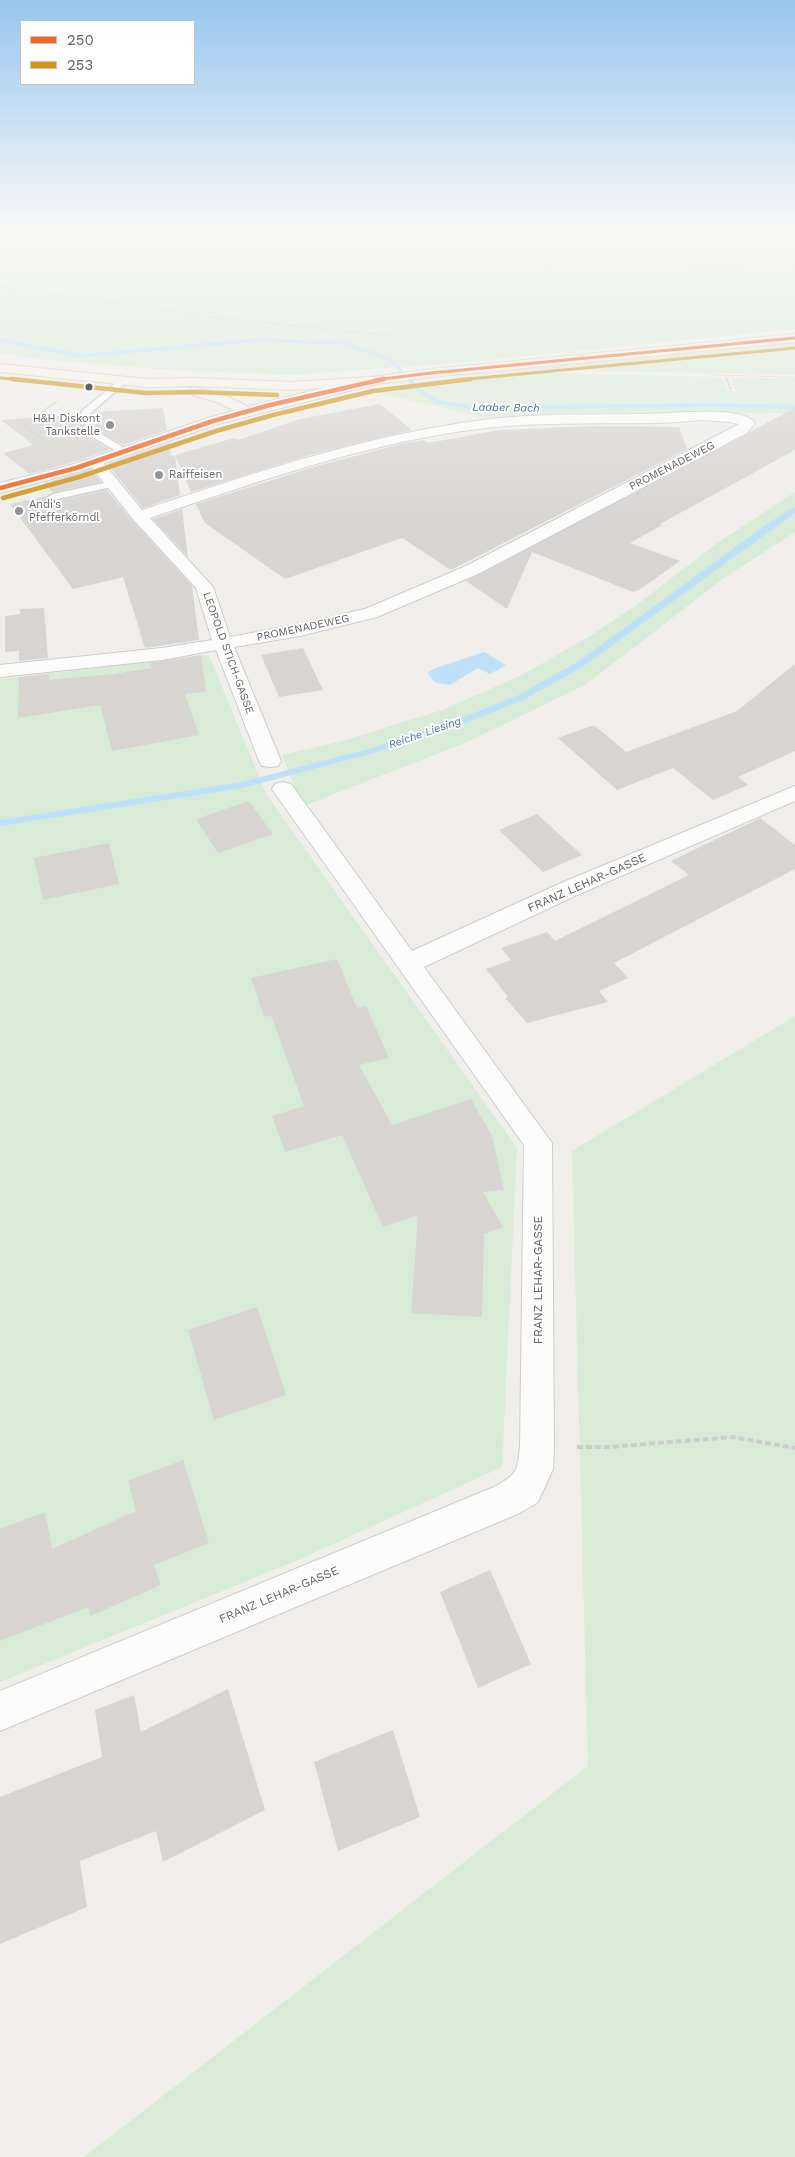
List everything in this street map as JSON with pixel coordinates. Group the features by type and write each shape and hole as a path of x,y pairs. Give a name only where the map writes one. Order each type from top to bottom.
{"main road":[{"path":"147,383 195,382 291,386 374,381 795,338"},
{"path":"0,368 147,383 210,394 247,412"},
{"path":"246,385 270,405"}],"street":[{"path":"0,488 95,462 170,435 270,405 374,381"},
{"name":"PROMENADEWEG","path":"0,671 162,654 339,622 371,613 472,570 742,430 748,423 742,418 699,417 526,422 453,429 356,449 274,471 139,516"},
{"name":"LEOPOLD STICH-GASSE","path":"95,462 139,516 204,587 223,644 270,761"},
{"path":"283,789 408,964"},
{"name":"FRANZ LEHAR-GASSE","path":"0,1711 507,1500 525,1489 535,1469 537,1447 538,1143 408,964 569,890 795,793"}],"lane":[{"path":"85,413 124,381"},
{"path":"88,426 91,432 124,452"},
{"path":"53,498 113,484"}],"path":[{"path":"285,325 395,336 425,351"},
{"path":"477,346 482,334 501,325"},
{"path":"725,375 734,396"},
{"path":"54,447 24,426 61,398"},
{"path":"537,1447 609,1446 733,1437 795,1449"}],"green space":[{"path":"0,325 795,325 795,329 458,363 292,375 167,370 27,358 0,353"},
{"path":"795,342 795,375 550,370 445,377"},
{"path":"549,373 718,377 723,380 727,391 736,392 732,378 795,378 795,413 621,413 482,417 366,390 430,381"},
{"path":"795,492 795,532 724,578 585,685 467,742 306,805 296,791 282,755 343,741 442,710 520,676 587,638 635,606 719,542"},
{"path":"209,655 266,794 517,1148 502,1467 298,1560 0,1682 0,679"},
{"path":"795,1016 795,2157 84,2157 588,1766 572,1151"}],"water":[{"path":"484,652 506,665 490,674 478,668 450,685 436,683 427,673 436,668"}],"building":[{"path":"380,404 412,430 310,455 191,492 175,455 234,438 238,440 300,419"},
{"path":"163,408 167,430 123,445 96,429 92,422 87,422 82,426 86,435 110,450 70,463 29,474 3,453 33,445 1,420 80,414 81,416 88,417 94,412"},
{"path":"795,408 795,450 660,524 662,525 630,543 680,561 639,590 633,592 532,552 507,609 466,581"},
{"path":"591,426 679,427 687,449 451,570 402,538 285,579 205,523 196,504 317,466 401,444 423,440 428,443 499,430"},
{"path":"169,443 171,456 175,455 180,495 143,508 107,464"},
{"path":"91,469 101,482 53,492 42,484"},
{"path":"107,490 192,586 199,640 145,648 123,577 73,589 10,504 47,496 47,499 53,502"},
{"path":"182,509 188,557 153,519"},
{"path":"44,608 48,658 19,661 19,651 5,652 5,616 20,614 20,609"},
{"path":"303,648 323,690 279,697 261,655"},
{"path":"201,655 206,692 185,694 199,735 112,751 100,705 18,718 19,677 49,674 49,680 113,674 152,668 150,663"},
{"path":"795,664 795,751 738,777 748,785 713,800 673,768 617,790 558,738 594,725 626,752 737,711"},
{"path":"249,801 273,834 218,853 196,819"},
{"path":"537,814 582,855 543,872 499,830"},
{"path":"760,818 795,845 795,869 614,963 628,978 599,991 608,1002 527,1023 505,998 508,997 486,969 511,960 501,948 547,932 555,941 689,875 671,861"},
{"path":"109,843 119,884 43,900 34,858"},
{"path":"337,959 357,1008 366,1006 389,1058 359,1065 392,1125 471,1099 492,1136 504,1190 483,1192 503,1227 484,1234 482,1317 411,1313 418,1215 383,1227 342,1135 285,1152 272,1116 304,1106 271,1015 264,1017 251,978"},
{"path":"257,1307 286,1395 214,1420 188,1330"},
{"path":"183,1460 209,1543 154,1565 161,1585 90,1616 88,1607 0,1641 0,1529 45,1512 52,1549 136,1511 128,1481"},
{"path":"490,1570 531,1664 478,1688 440,1592"},
{"path":"228,1689 265,1810 163,1862 156,1831 80,1861 87,1907 0,1944 0,1797 102,1757 95,1710 134,1695 141,1732"},
{"path":"393,1730 420,1817 338,1851 314,1762"}],"waterway":[{"name":"Laaber Bach","path":"0,340 81,356 259,340 342,343 391,360 418,389 439,403 477,408 714,405 795,407"},
{"name":"Reiche Liesing","path":"0,823 242,785 371,751 452,725 522,697 582,663 770,526 795,510"}],"transit line":[{"name":"250","path":"0,488 76,468 213,421 270,405 371,381 431,373 795,338"},
{"name":"253","path":"3,498 79,477 216,431 373,391 432,383 795,348"},
{"name":"253","path":"0,378 146,393 195,392 277,395"}],"place":[{"name":"H&H Diskont Tankstelle","path":"110,425"},
{"name":"Raiffeisen","path":"159,475"},
{"name":"Andi's Pfefferkörndl","path":"19,511"}]}
